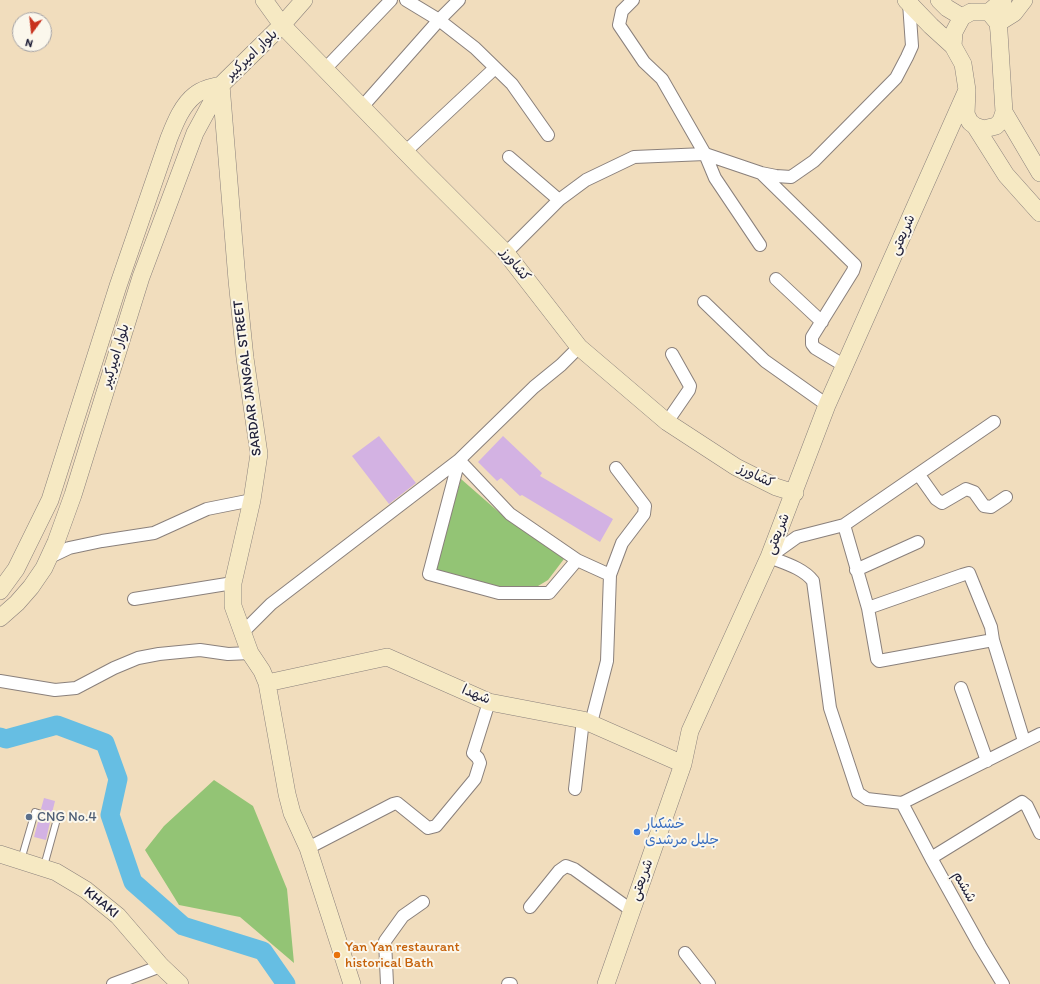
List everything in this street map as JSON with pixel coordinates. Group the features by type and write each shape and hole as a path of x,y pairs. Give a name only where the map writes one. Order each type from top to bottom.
{"main road":[{"name":"کشاورز","path":"264,0 282,25 405,152 506,253 579,347 667,422 736,467 776,487 794,493"},
{"name":"بلوار امیرکبیر","path":"0,618 17,603 31,587 44,568 56,542 73,495 141,277 196,133 221,85 282,25 304,0"},
{"path":"939,0 947,8 962,17"},
{"path":"993,18 1003,0"},
{"path":"953,46 954,32 962,17 971,12 993,18 1014,13 1024,0"},
{"path":"907,1 953,46 963,64 967,90 966,114 970,122 975,126 1006,175 1040,213"},
{"path":"975,126 984,129 996,126 1001,120 1004,112 999,32 993,18"},
{"name":"بلوار امیرکبیر","path":"0,591 16,569 50,500 118,286 174,125 183,109 195,95 221,85"},
{"name":"SARDAR JANGAL STREET","path":"221,85 236,280 245,358 259,454 252,500 233,583 233,606 250,653 262,671 267,683 287,794 292,813 308,848 352,984"},
{"name":"شریعتی","path":"606,984 683,764 690,731 769,557 827,405 967,90"},
{"path":"1004,112 1040,173"},
{"name":"شهدا","path":"267,683 387,657 489,702 587,722 683,764"},
{"name":"KHAKI","path":"0,854 56,872 86,890 118,916 161,966 180,984"}],"street":[{"path":"325,69 391,0"},
{"path":"406,0 439,20 475,48 512,84 548,135"},
{"path":"362,107 439,20 459,0"},
{"path":"632,0 622,12 619,25 644,62 662,79 705,154 715,178 760,245"},
{"path":"506,253 559,200 586,180 634,158 705,154 761,173 791,177 814,161 896,78 908,58 912,46 907,1"},
{"path":"405,152 495,68"},
{"path":"509,157 559,200"},
{"path":"761,173 855,265 853,271 812,337 812,344 815,348 845,366"},
{"path":"776,279 822,322"},
{"path":"704,302 765,361 827,405"},
{"path":"243,632 271,604 459,460 534,387 561,365 579,347"},
{"path":"667,422 689,390 690,386 672,354"},
{"path":"769,557 797,537 844,525 919,475 994,422"},
{"path":"459,460 510,514 577,560 610,575"},
{"path":"459,460 429,574 499,593 549,593 577,560"},
{"path":"575,789 587,722 607,661 610,575 622,543 644,514 645,506 616,468"},
{"path":"919,475 936,499 942,503 966,489 974,492 984,506 991,507 1006,497"},
{"path":"48,558 69,548 154,533 207,509 252,500"},
{"path":"844,525 868,608 876,657 879,661 993,640"},
{"path":"856,570 918,542"},
{"path":"769,557 801,570 813,581 830,708 858,793 867,799 902,803 1040,734"},
{"path":"868,608 970,573 991,627 993,640 1024,741"},
{"path":"134,599 233,583"},
{"path":"0,681 55,690 76,688 114,668 138,658 159,654 200,650 228,654 250,653"},
{"path":"961,688 986,761"},
{"path":"308,848 397,803 428,828 436,826 475,779 480,763 478,758 473,753 489,702"},
{"path":"931,858 1022,802 1028,806 1040,833"},
{"name":"ششم","path":"902,803 1000,983"},
{"path":"530,908 559,871 566,866 574,869 631,910"},
{"path":"387,984 385,941 403,916 422,902"},
{"path":"685,953 709,984"},
{"path":"113,984 161,966"}],"lane":[{"path":"21,860 35,812 57,819 44,868"}],"green space":[{"path":"461,479 509,521 567,555 548,580 533,589 511,591 436,572 436,566"},
{"path":"214,780 253,806 287,889 294,963 240,917 179,905 145,850 164,826"}],"building":[{"path":"379,436 416,483 389,504 352,456"},
{"path":"503,436 542,473 540,476 613,519 600,542 522,495 520,496 501,478 497,481 478,462"},
{"path":"44,798 55,801 52,813 41,809"},
{"path":"39,818 50,822 46,840 34,837"}],"waterway":[{"path":"0,737 6,739 57,725 105,743 118,779 110,815 133,882 183,926 263,951 286,984"}],"place":[{"name":"CNG No.4","path":"29,817"},
{"name":"خشکبار جلیل مرشدی","path":"637,832"},
{"name":"Yan Yan restaurant historical Bath","path":"337,955"}]}
